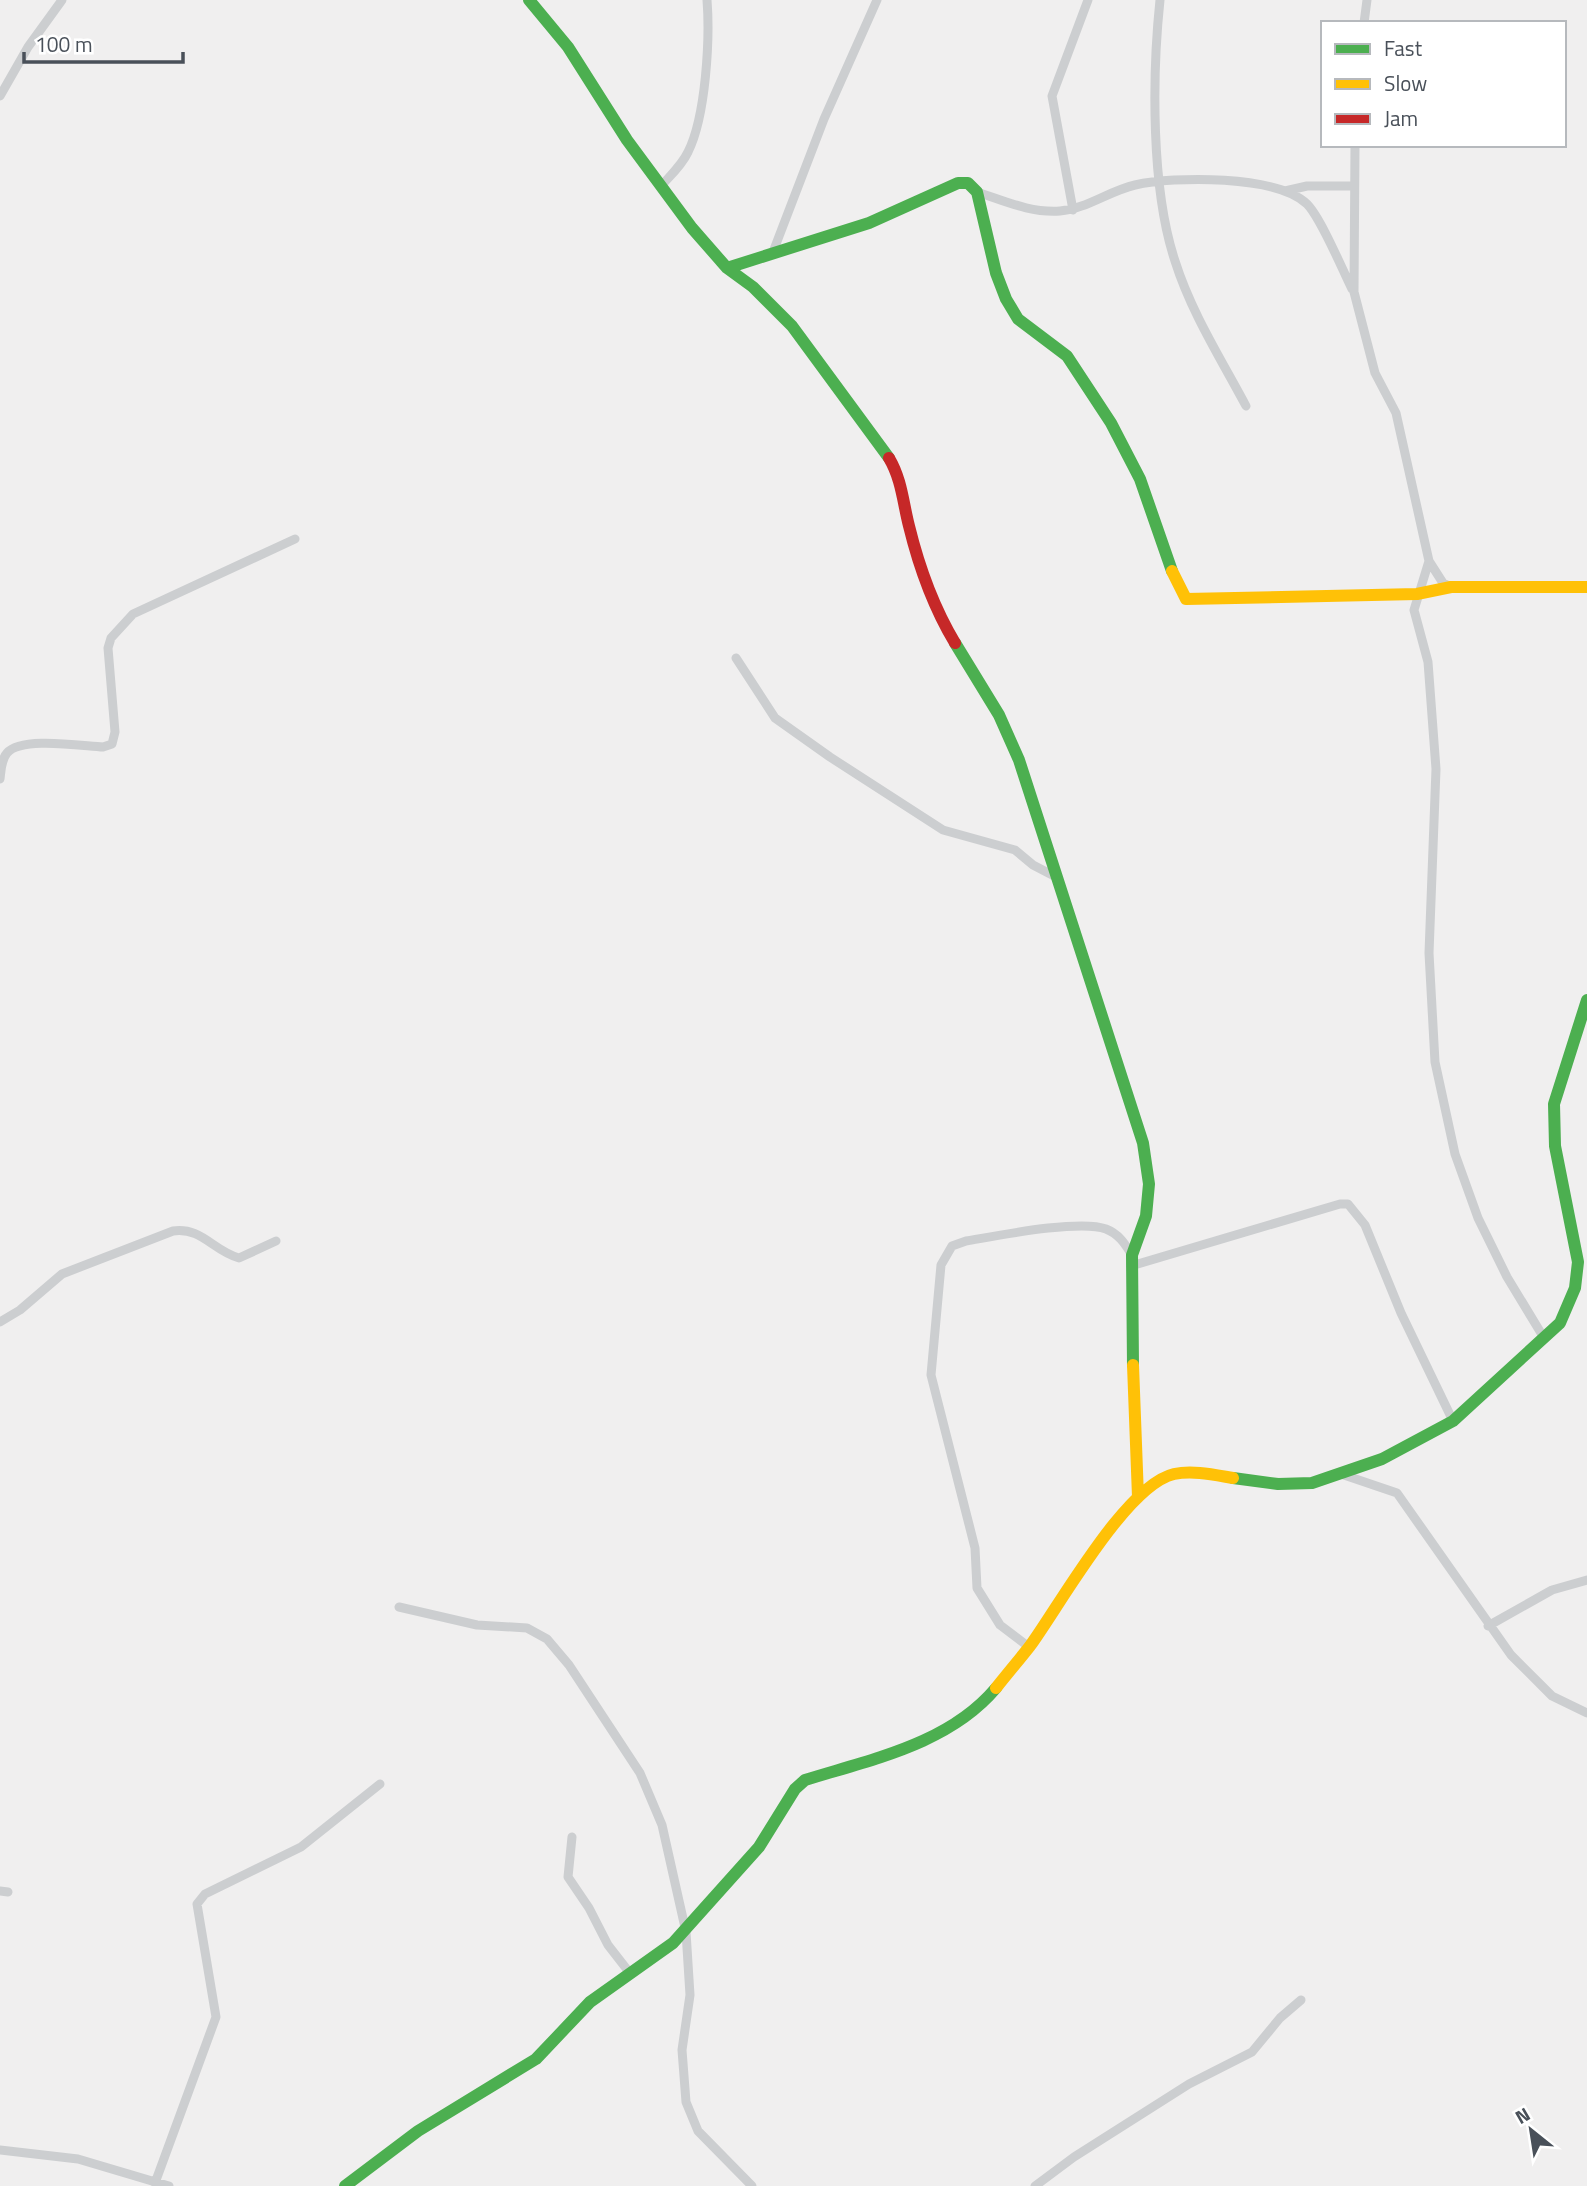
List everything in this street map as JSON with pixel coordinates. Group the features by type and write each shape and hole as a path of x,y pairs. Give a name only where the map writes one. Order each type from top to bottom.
{"street":[{"path":"0,96 28,47 62,0"},
{"path":"529,0 568,47 627,140 661,186 727,268 753,287 792,326 891,461 901,483 909,527 937,613 999,715 1019,760 1143,1143 1149,1184 1146,1216 1131,1261 1138,1497"},
{"path":"661,186 690,150 705,73 708,0"},
{"path":"773,252 824,119 877,0"},
{"path":"1073,210 1052,96 1088,0"},
{"path":"1160,0 1155,92 1167,232 1175,262 1197,313 1246,406"},
{"path":"1364,21 1367,0"},
{"path":"1354,147 1354,292"},
{"path":"727,268 869,223 958,183 968,183 977,191 1010,205 1032,210 1073,210 1104,195 1161,181 1260,184 1285,191 1308,204 1354,292 1375,373 1396,413 1429,561 1443,583 1451,587"},
{"path":"1285,191 1307,186 1354,186"},
{"path":"977,191 996,273 1006,299 1018,319 1067,356 1111,423 1140,479 1176,584 1186,599 1417,594 1451,587 1585,585"},
{"path":"0,779 2,761 13,748 26,744 103,747 113,744 115,732 108,648 111,638 133,614 295,539"},
{"path":"1429,561 1417,594 1417,628 1428,662 1433,697 1436,769 1429,953 1435,1062 1455,1154 1466,1187 1507,1277 1544,1338"},
{"path":"736,658 775,718 830,757 943,830 1015,850 1033,865 1058,877"},
{"path":"345,2186 418,2131 536,2059 590,2002 686,1932 766,1839 799,1785 810,1778 905,1748 962,1721 1001,1683 1029,1647 1124,1510 1161,1480 1184,1473 1278,1484 1312,1483 1382,1459 1453,1421 1560,1323 1575,1288 1578,1262 1556,1146 1554,1104 1587,1000"},
{"path":"1131,1261 1348,1204 1365,1225 1401,1313 1453,1421"},
{"path":"1029,1647 1000,1625 977,1588 975,1548 931,1376 941,1265 953,1246 966,1241 1072,1227 1099,1227 1111,1231 1131,1261"},
{"path":"0,1322 20,1310 62,1274 173,1231 187,1229 197,1232 239,1258 276,1241"},
{"path":"1341,1474 1398,1493 1511,1655 1552,1696 1587,1713"},
{"path":"1489,1626 1552,1590 1587,1580"},
{"path":"399,1607 477,1625 527,1629 547,1639 558,1649 640,1773 653,1798 676,1878 686,1932 690,1995 682,2050 686,2102 698,2131 752,2186"},
{"path":"155,2183 171,2132 213,2032 216,2017 197,1904 205,1894 301,1847 380,1784"},
{"path":"572,1837 568,1877 589,1908 608,1945 629,1972"},
{"path":"1035,2186 1074,2157 1189,2084 1252,2052 1280,2018 1301,2000"},
{"path":"0,2150 78,2159 169,2186"}],"traffic: fast":[{"path":"529,0 568,47 627,140 692,228 727,268 753,287 792,326 889,458"},
{"path":"727,268 869,223 958,183 968,183 977,192 996,273 1006,299 1018,319 1067,356 1111,423 1140,479 1172,571"},
{"path":"955,643 999,715 1019,760 1143,1143 1149,1184 1146,1216 1132,1255 1133,1365"},
{"path":"1233,1478 1278,1484 1312,1483 1382,1459 1453,1421 1560,1323 1575,1288 1578,1262 1555,1146 1554,1104 1587,1000"},
{"path":"345,2186 418,2131 536,2059 590,2002 673,1943 759,1847 795,1789 805,1780 882,1756 933,1736 956,1723 996,1688"}],"traffic: slow":[{"path":"1172,571 1186,599 1417,594 1451,587 1587,587"},
{"path":"1133,1365 1138,1497"},
{"path":"996,1688 1030,1646 1095,1549 1135,1500 1155,1483 1174,1474 1211,1474 1233,1478"}],"traffic: jam":[{"path":"889,458 899,483 922,572 940,616 955,643"}]}
